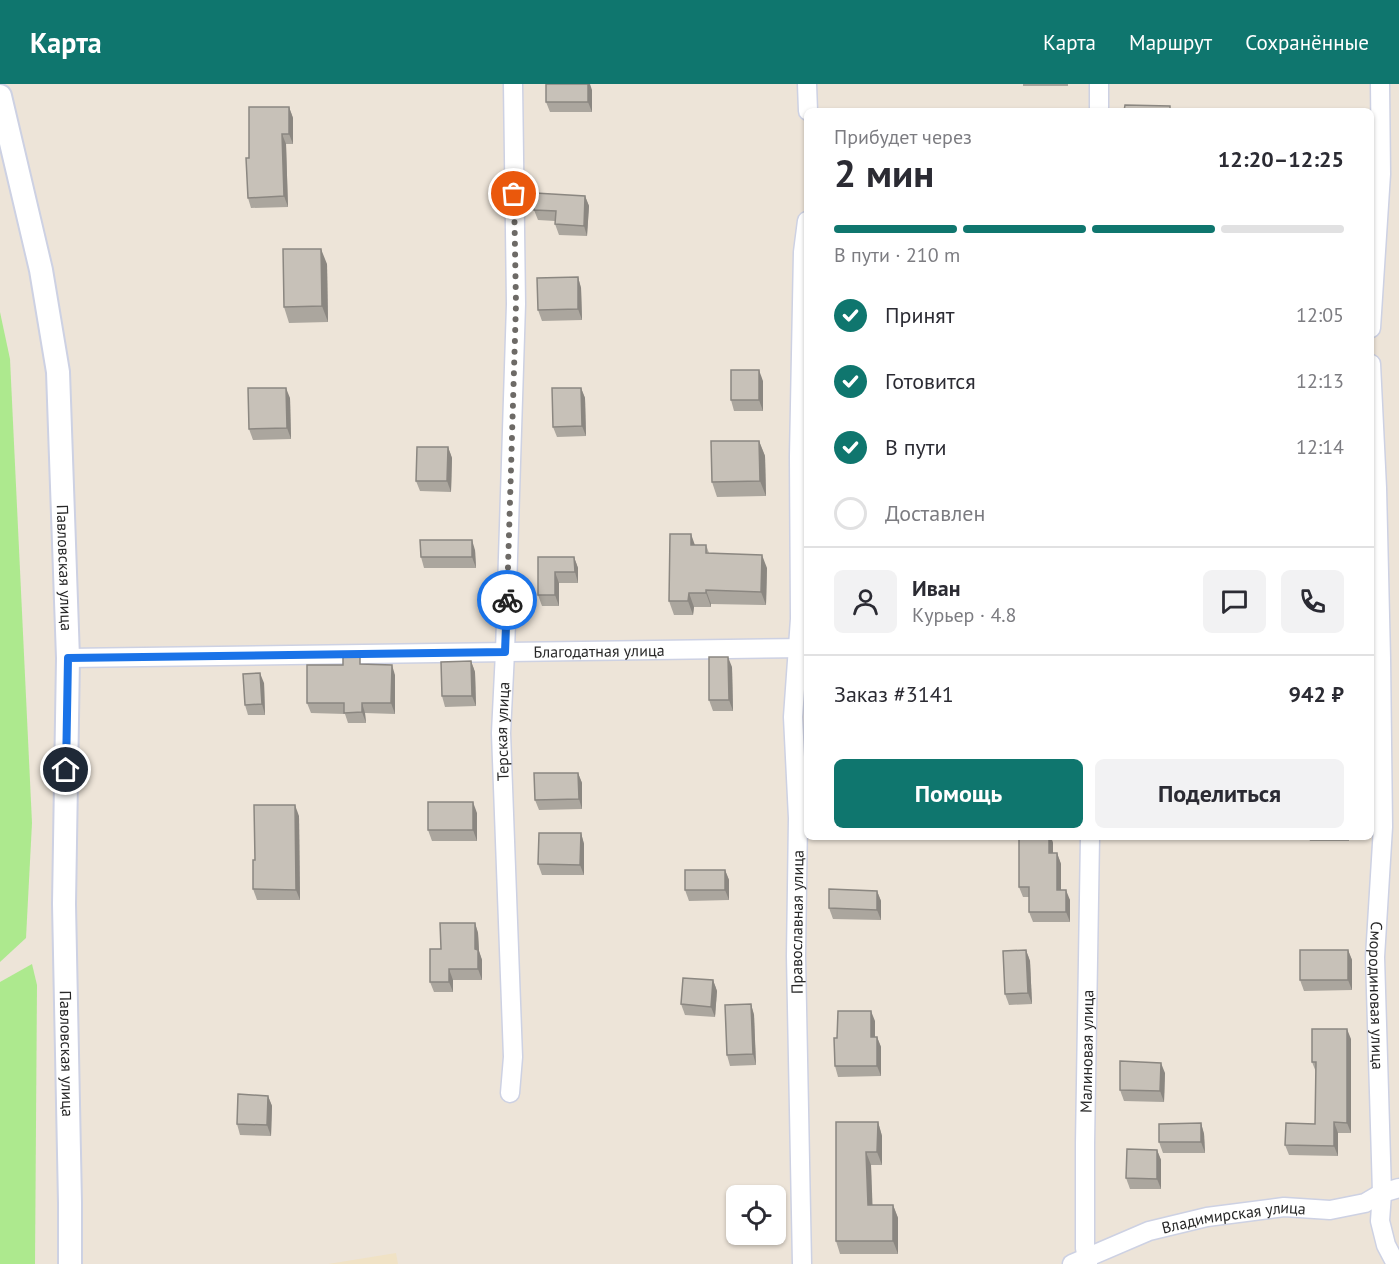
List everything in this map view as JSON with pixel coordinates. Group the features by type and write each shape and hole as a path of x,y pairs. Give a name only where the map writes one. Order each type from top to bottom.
{"street":[{"name":"Терская улица","path":"510,1093 513,1057 501,733 516,304 513,84"},
{"path":"807,84 808,108"},
{"path":"1099,84 1099,108"},
{"path":"1374,282 1381,174 1380,84"},
{"name":"Павловская улица","path":"0,96 41,270 58,372 68,658 64,904 70,1264"},
{"name":"Православная улица","path":"802,1264 796,956 798,818 794,717 803,648 800,619 799,457 804,244"},
{"name":"Смородиновая улица","path":"1374,426 1384,640 1383,827 1375,957 1390,1191 1380,1221 1386,1245 1396,1264"},
{"name":"Благодатная улица","path":"68,658 803,648"},
{"name":"Малиновая улица","path":"1082,1262 1085,1248 1090,840"},
{"name":"Владимирская улица","path":"1082,1262 1149,1232 1207,1217 1284,1207 1330,1209 1365,1203 1390,1191"}],"shaded area":[{"path":"396,1253 398,1264 328,1264"}],"green space":[{"path":"0,312 10,359 32,823 26,938 0,962"},
{"path":"32,964 37,985 35,1264 0,1264 0,982"}],"building":[{"path":"546,84 588,84 588,102 546,102"},
{"path":"1125,105 1170,106 1170,108 1124,108"},
{"path":"249,107 289,107 289,134 282,134 284,196 248,198 246,158 249,158"},
{"path":"535,193 585,196 584,226 555,224 556,211 534,210"},
{"path":"283,249 321,249 322,306 284,307"},
{"path":"578,277 578,309 538,310 537,278"},
{"path":"731,370 759,370 759,400 731,400"},
{"path":"248,388 286,388 287,428 249,429"},
{"path":"552,388 581,388 582,426 553,427"},
{"path":"711,441 759,441 760,481 712,482"},
{"path":"417,447 448,447 447,481 416,481"},
{"path":"670,534 691,534 691,545 706,545 706,553 762,555 761,592 706,590 706,593 689,593 688,601 669,601"},
{"path":"420,540 472,540 472,557 421,557"},
{"path":"538,557 574,557 575,572 555,572 555,595 538,595"},
{"path":"343,656 360,656 360,664 392,665 391,703 362,703 362,712 344,713 344,703 307,703 307,665 343,665"},
{"path":"709,657 728,657 729,700 709,700"},
{"path":"471,661 472,696 442,696 441,662"},
{"path":"260,673 262,704 245,705 243,674"},
{"path":"534,773 578,773 579,799 535,800"},
{"path":"428,802 473,802 473,830 428,830"},
{"path":"254,805 295,805 296,890 253,889"},
{"path":"539,833 581,833 580,865 538,864"},
{"path":"1019,840 1049,840 1049,853 1057,853 1057,890 1066,890 1066,912 1029,912 1029,887 1019,887"},
{"path":"685,870 725,870 725,890 685,890"},
{"path":"829,889 877,891 877,910 829,908"},
{"path":"440,923 475,923 478,969 449,969 449,982 430,982 430,949 441,949"},
{"path":"1026,950 1028,993 1005,994 1003,951"},
{"path":"1300,950 1348,950 1348,980 1300,980"},
{"path":"683,978 713,980 711,1007 681,1004"},
{"path":"751,1004 753,1054 727,1055 725,1005"},
{"path":"838,1011 871,1011 871,1037 877,1037 877,1066 835,1066 834,1038 837,1038"},
{"path":"1312,1029 1347,1029 1347,1123 1334,1122 1334,1146 1285,1145 1286,1123 1315,1124 1316,1062 1312,1062"},
{"path":"1120,1061 1161,1063 1160,1091 1120,1090"},
{"path":"238,1094 268,1096 267,1125 237,1124"},
{"path":"836,1122 878,1122 877,1152 866,1152 868,1205 893,1205 893,1241 836,1241"},
{"path":"1201,1123 1201,1142 1159,1142 1159,1124"},
{"path":"1127,1149 1157,1150 1157,1179 1126,1178"}],"way so far":[{"path":"507,600 516,304 514,194"}],"route":[{"path":"66,770 68,658 505,652 507,600"}]}
